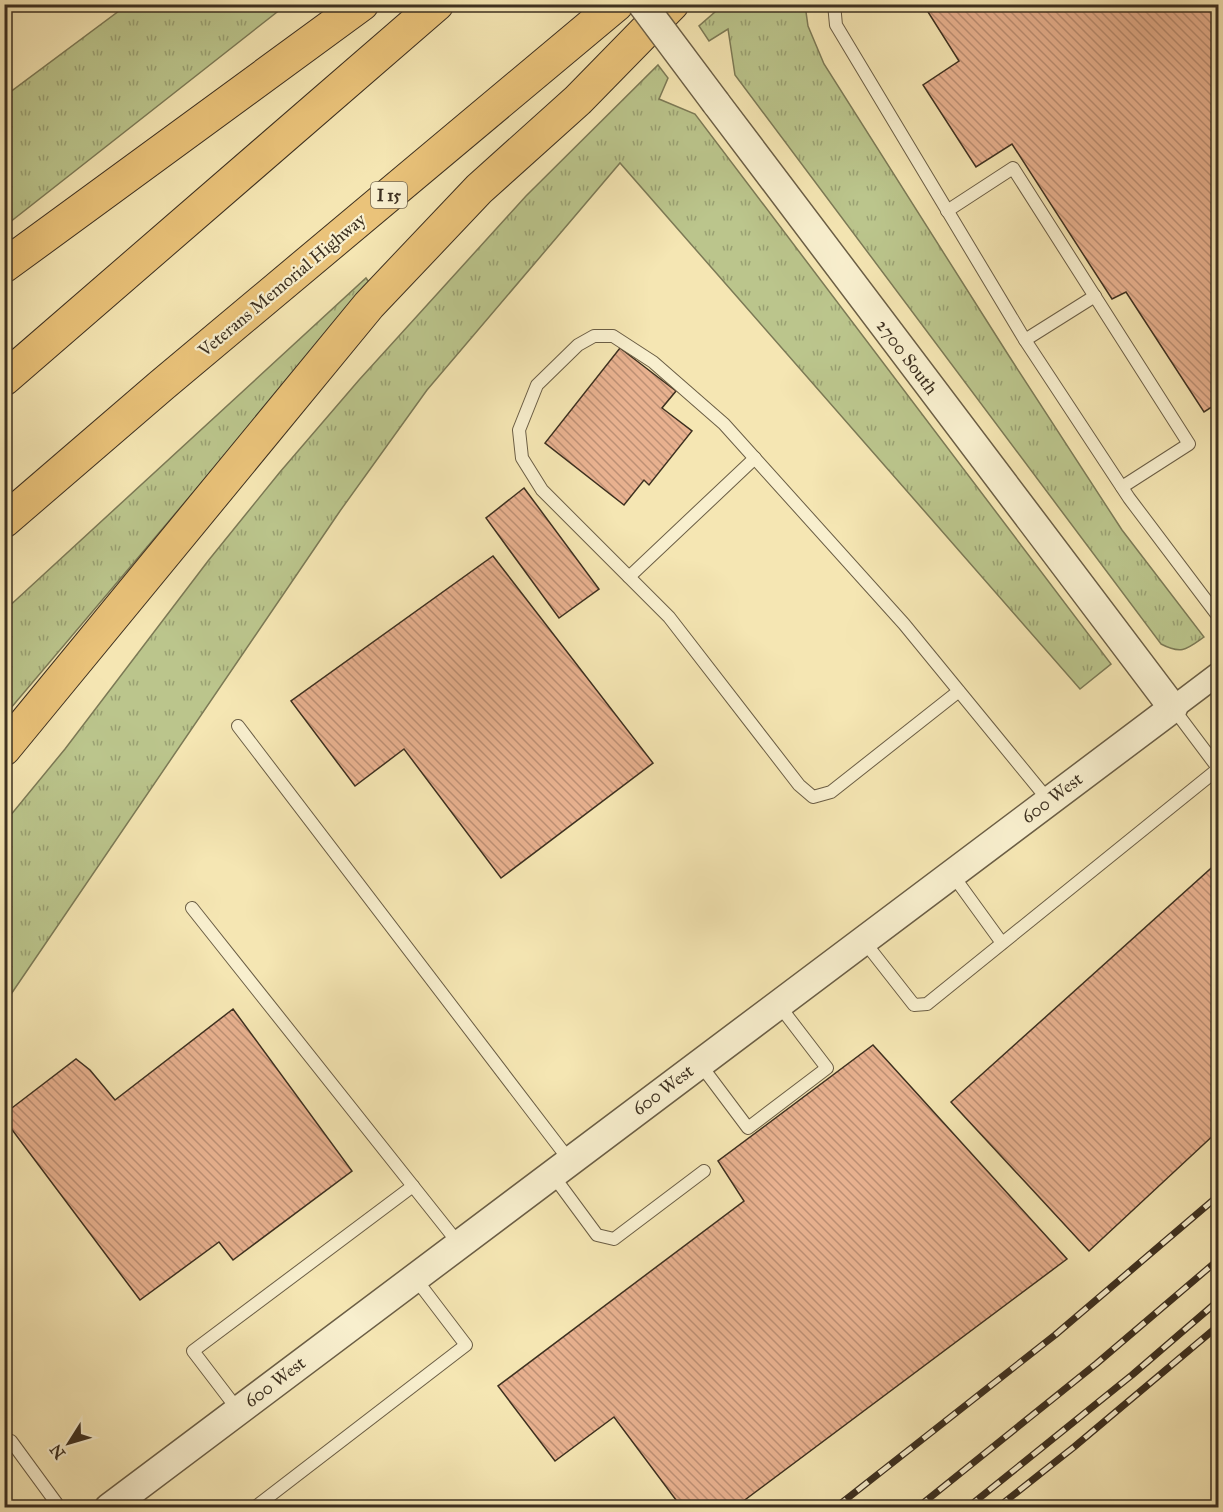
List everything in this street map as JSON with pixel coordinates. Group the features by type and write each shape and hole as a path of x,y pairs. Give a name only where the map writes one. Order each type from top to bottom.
{"highway":[{"path":"4,266 362,4"},
{"path":"4,379 437,4"},
{"name":"Veterans Memorial Highway","path":"4,521 162,385 617,4"},
{"path":"4,749 369,305 479,189 578,100 672,4"},
{"path":"4,544 162,385"}],"street":[{"name":"2700 South","path":"642,4 1173,708"},
{"name":"600 West","path":"108,1508 1218,674"}],"lane":[{"path":"834,4 836,25 1025,340 1122,488 1218,616"},
{"path":"947,211 1013,168 1189,444 1122,488"},
{"path":"1025,340 1095,296"},
{"path":"959,691 831,792 813,797 799,785 669,617 542,490 522,458 519,430 537,385 578,345 594,336 613,336 662,370 724,424 755,458 904,624 959,691 1049,801"},
{"path":"629,577 755,458"},
{"path":"863,940 914,1005 927,1004 1218,769 1173,708"},
{"path":"238,726 561,1168 597,1235 614,1239 704,1171"},
{"path":"951,873 1002,943"},
{"path":"192,908 459,1244"},
{"path":"699,1064 748,1128 827,1068 778,1004"},
{"path":"238,1410 193,1351 413,1186"},
{"path":"254,1508 466,1345 415,1277"},
{"path":"10,1441 60,1508"}],"green space":[{"path":"127,5 286,5 5,226 5,96"},
{"path":"723,5 805,5 808,26 824,64 1122,530 1204,637 1193,645 1179,650 1161,644 735,75 728,29 709,41 699,26"},
{"path":"658,65 668,78 659,99 695,114 1111,664 1080,689 620,163 427,390 340,511 5,1003 5,822 65,749 208,561 359,380 526,196"},
{"path":"366,278 373,288 317,346 5,715 5,610"}],"building":[{"path":"923,4 1218,4 1218,403 1204,412 1126,292 1112,299 1012,144 976,167 923,85 959,61"},
{"path":"620,348 676,391 662,408 692,431 649,485 644,480 624,505 545,443"},
{"path":"524,488 599,589 559,618 486,518"},
{"path":"493,556 653,763 501,878 404,749 355,786 291,701"},
{"path":"1218,862 1218,1131 1089,1251 951,1102"},
{"path":"233,1009 352,1171 233,1260 219,1242 140,1300 4,1119 4,1114 76,1059 90,1070 115,1100"},
{"path":"873,1045 1067,1259 734,1508 682,1508 614,1417 555,1461 498,1386 744,1201 718,1161"}],"railway":[{"path":"835,1508 1055,1335 1218,1196"},
{"path":"917,1508 1096,1364 1218,1260"},
{"path":"967,1508 1132,1375 1218,1301"},
{"path":"997,1508 1074,1447 1218,1326"}]}
